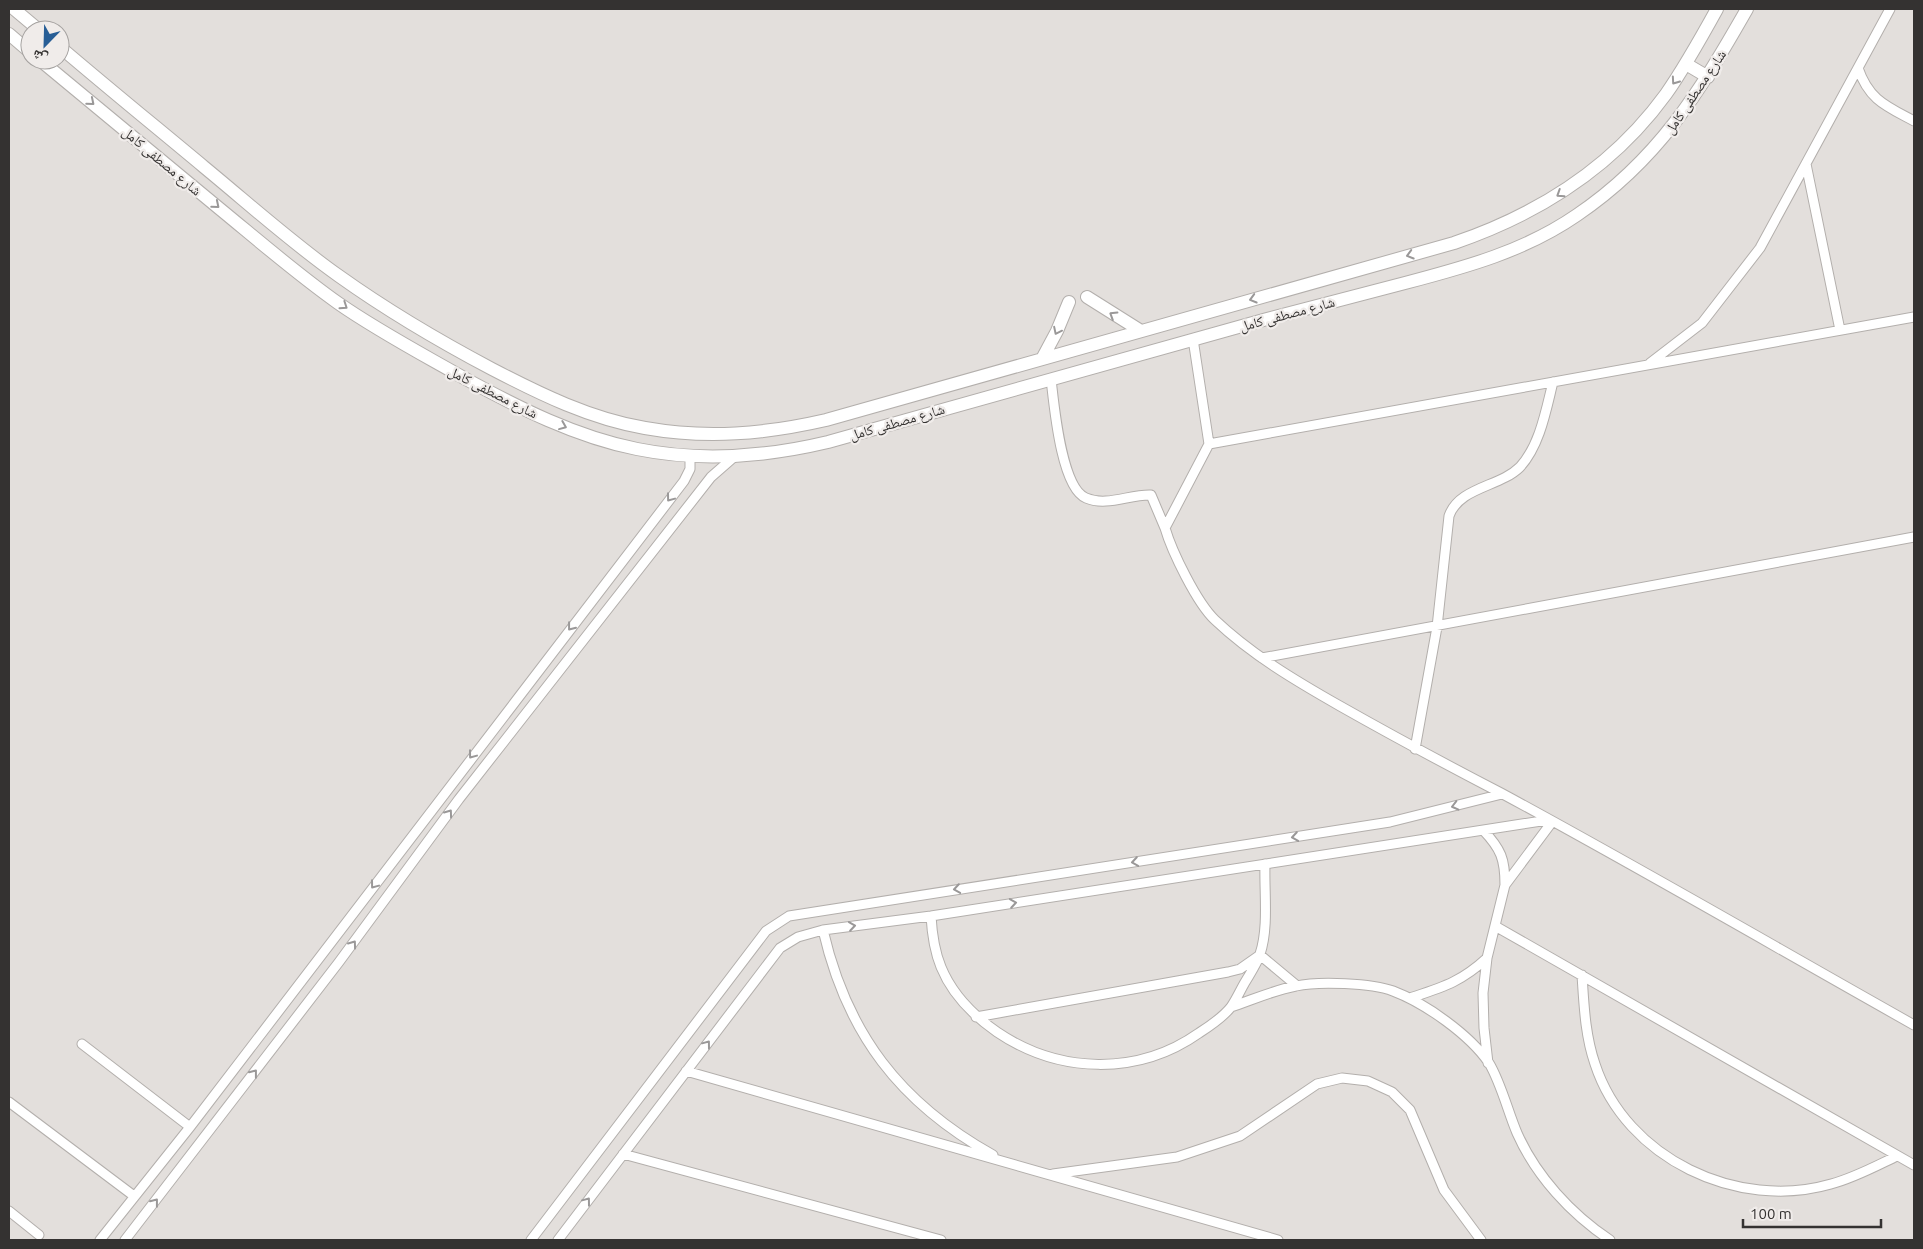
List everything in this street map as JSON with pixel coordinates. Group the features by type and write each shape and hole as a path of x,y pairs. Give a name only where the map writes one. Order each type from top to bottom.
{"street":[{"path":"14,9 27,20"},
{"name":"شارع مصطفى كامل","path":"70,56 339,276 420,329 548,397 611,420 644,428 689,434 735,435 781,430 826,420 1454,243 1517,218 1560,194 1607,158 1665,96 1686,64 1717,9"},
{"name":"شارع مصطفى كامل","path":"52,70 308,281 373,326 470,381 522,408 598,440 637,449 690,456 734,456 790,451 809,446 1193,339 1461,268 1522,246 1577,215 1628,175 1659,144 1708,77 1747,9"},
{"path":"1648,365 1702,323 1760,248 1890,9"},
{"path":"9,34 20,43"},
{"path":"1686,64 1708,77"},
{"path":"71,85 70,76 72,72 76,69 84,68"},
{"path":"1858,68 1864,84 1872,96 1914,121"},
{"path":"1806,164 1840,330"},
{"path":"1087,298 1141,331"},
{"path":"1042,359 1057,331 1069,302"},
{"path":"1208,444 1914,317"},
{"path":"1165,528 1208,444 1193,339"},
{"path":"1099,343 1105,364"},
{"path":"1082,348 1088,369"},
{"path":"470,381 481,363"},
{"path":"1051,379 1061,454 1070,479 1080,495 1087,499 1113,501 1151,495 1170,544 1184,572 1213,618 1262,658 1291,678 1415,749 1502,794 1914,1025"},
{"path":"1415,749 1437,627 1449,516 1452,506 1518,469 1529,455 1544,418 1553,382"},
{"path":"100,1240 190,1127 684,481 690,469 690,456"},
{"path":"125,1240 340,962 459,799 711,477 734,456"},
{"path":"1262,658 1914,537"},
{"path":"531,1240 766,931 789,916 1390,822 1502,794"},
{"path":"558,1240 780,948 798,937 823,930 931,916 1550,821"},
{"path":"1505,885 1550,821"},
{"path":"1484,830 1497,845 1505,864 1505,885 1487,958 1483,1010 1488,1063 1518,1136 1544,1181 1578,1215 1610,1240"},
{"path":"931,916 933,943 941,968 955,992 976,1017 1032,1052 1062,1061 1094,1066 1126,1064 1156,1056 1185,1043 1211,1025 1231,1007 1260,955 1264,938 1265,864"},
{"path":"1495,926 1914,1165"},
{"path":"823,930 832,970 854,1018 883,1064 919,1104 954,1131 1008,1163"},
{"path":"1260,955 1296,986"},
{"path":"976,1017 1228,972 1240,969 1260,955"},
{"path":"1410,998 1443,987 1469,974 1487,958"},
{"path":"1582,975 1586,1031 1596,1066 1611,1098 1640,1134 1660,1152 1690,1171 1724,1184 1742,1188 1760,1191 1796,1191 1832,1184 1897,1156"},
{"path":"1231,1007 1296,986 1344,984 1391,990 1410,998 1444,1020 1488,1063"},
{"path":"82,1044 190,1127"},
{"path":"686,1071 1278,1240"},
{"path":"1048,1175 1177,1157 1240,1136 1317,1084 1342,1078 1368,1081 1392,1092 1410,1110 1444,1190 1482,1240"},
{"path":"9,1102 134,1196"},
{"path":"623,1154 941,1240"},
{"path":"9,1212 39,1235"}]}
